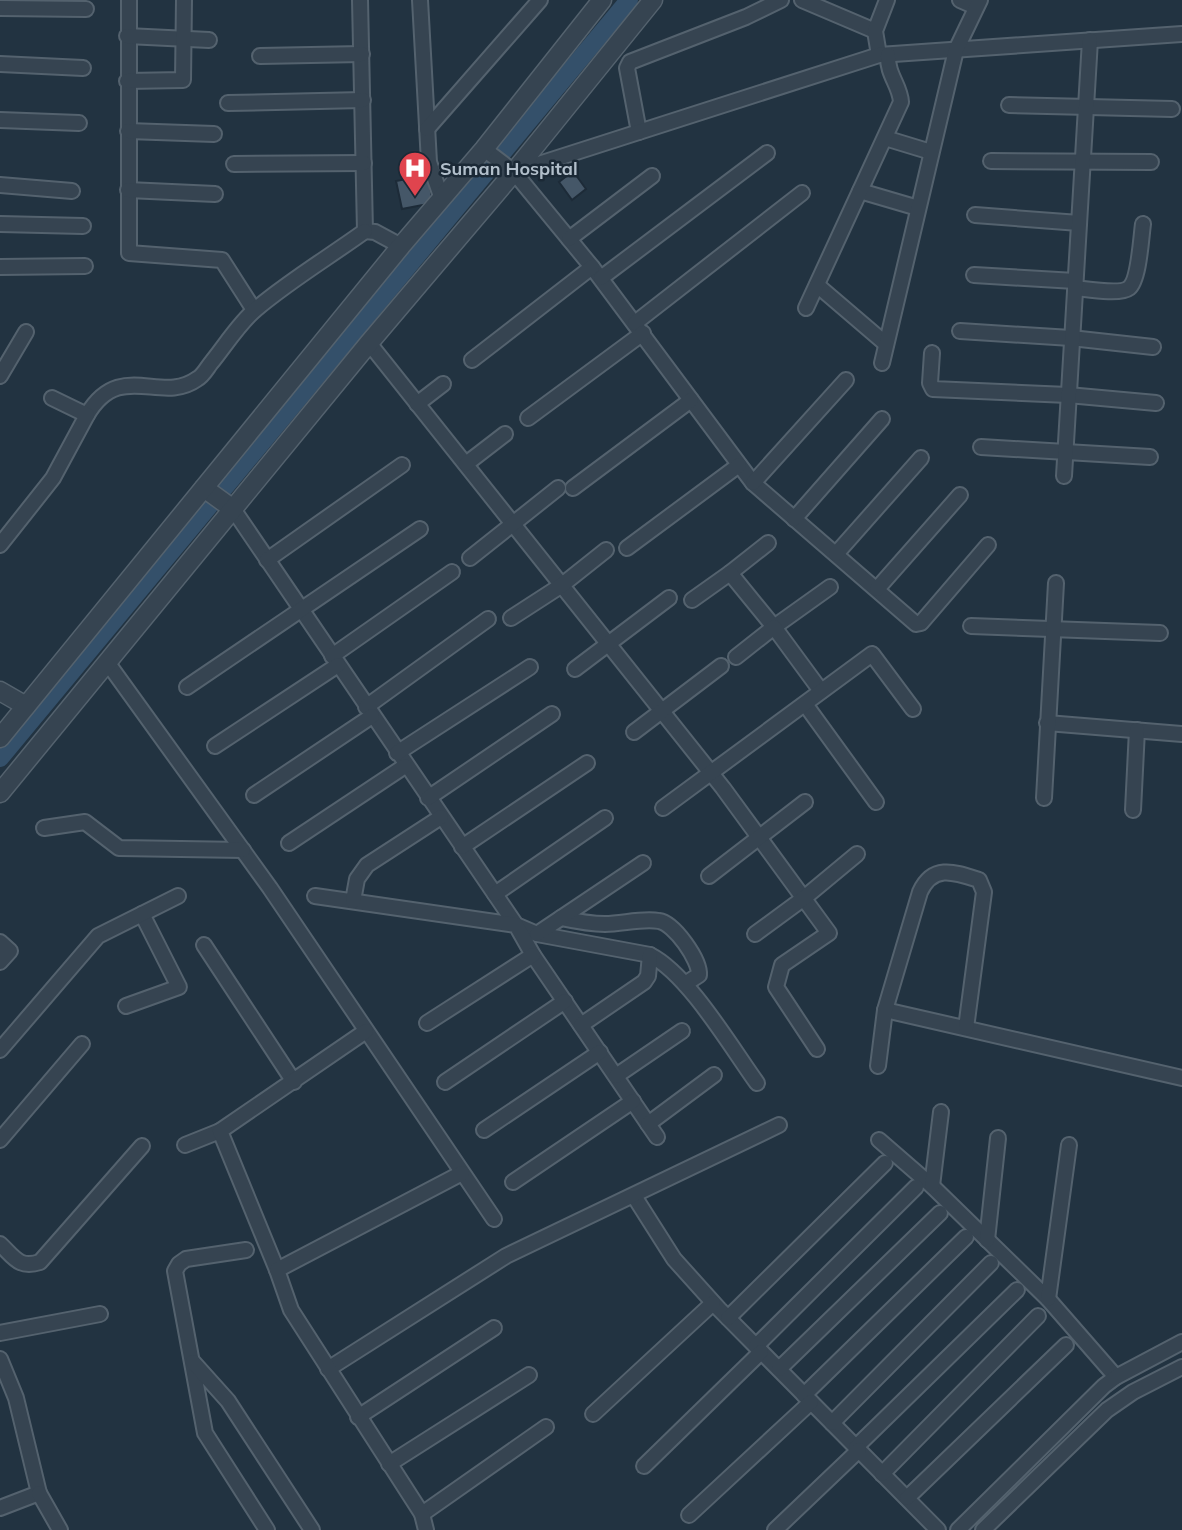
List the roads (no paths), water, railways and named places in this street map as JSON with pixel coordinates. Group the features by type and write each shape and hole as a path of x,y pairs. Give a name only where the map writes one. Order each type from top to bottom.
{"street":[{"path":"129,0 129,253 222,260 254,310"},
{"path":"127,81 183,80 184,0"},
{"path":"360,0 365,231"},
{"path":"420,0 429,162 442,199"},
{"path":"427,129 540,0"},
{"path":"0,738 401,246 484,149 602,0"},
{"path":"0,793 653,0"},
{"path":"639,132 627,68 630,62 746,17 781,0"},
{"path":"802,0 875,31"},
{"path":"806,308 901,102 901,93 890,76 875,31 887,0"},
{"path":"882,363 956,50 978,3 960,0"},
{"path":"0,8 86,9"},
{"path":"514,172 884,55 1182,34"},
{"path":"127,36 209,40"},
{"path":"1064,476 1090,40"},
{"path":"260,56 362,54"},
{"path":"0,64 83,68"},
{"path":"228,103 363,100"},
{"path":"1009,105 1172,109"},
{"path":"0,120 79,123"},
{"path":"128,131 214,134"},
{"path":"885,138 931,152"},
{"path":"484,149 514,172 569,239 639,328 753,484 916,624 921,623 988,545"},
{"path":"472,360 767,153"},
{"path":"991,160 1152,162"},
{"path":"234,164 365,163"},
{"path":"569,239 652,176"},
{"path":"0,185 72,191"},
{"path":"128,190 215,194"},
{"path":"860,191 918,208"},
{"path":"528,418 802,193"},
{"path":"975,215 1079,223"},
{"path":"0,224 83,226"},
{"path":"974,275 1121,291 1129,288 1135,280 1143,224"},
{"path":"0,545 53,478 96,400 108,391 129,385 183,386 199,379 254,310 365,231 375,232 401,246"},
{"path":"0,267 85,266"},
{"path":"817,285 886,344"},
{"path":"960,331 1072,338 1153,347"},
{"path":"0,376 26,332"},
{"path":"369,343 711,773 830,933 782,965 776,986 817,1049"},
{"path":"932,353 930,383 933,389 1068,395 1156,403"},
{"path":"753,484 846,380"},
{"path":"417,404 443,384"},
{"path":"52,398 87,415"},
{"path":"470,558 691,400"},
{"path":"794,519 882,419"},
{"path":"466,464 505,434"},
{"path":"981,447 1150,457"},
{"path":"836,554 921,458"},
{"path":"267,560 402,465"},
{"path":"627,548 739,465"},
{"path":"204,488 233,509 657,1137"},
{"path":"877,589 960,495"},
{"path":"187,687 420,529"},
{"path":"692,600 768,543"},
{"path":"511,618 606,550"},
{"path":"215,746 335,661 452,572"},
{"path":"730,573 821,691"},
{"path":"1044,798 1056,583"},
{"path":"736,657 830,587"},
{"path":"575,669 669,598"},
{"path":"254,795 488,619"},
{"path":"971,626 1160,633"},
{"path":"663,808 872,654 914,709"},
{"path":"107,662 243,850 494,1219"},
{"path":"634,732 721,666"},
{"path":"289,843 530,667"},
{"path":"0,691 26,706"},
{"path":"805,704 876,802"},
{"path":"428,798 552,714"},
{"path":"1047,723 1182,734"},
{"path":"1133,810 1136,730"},
{"path":"462,847 587,763"},
{"path":"709,876 805,802"},
{"path":"352,901 358,879 368,865 441,817"},
{"path":"495,894 605,818"},
{"path":"44,828 85,821 119,848 243,850"},
{"path":"755,934 804,898 857,853"},
{"path":"537,934 643,863"},
{"path":"878,1066 885,1010 920,892 926,879 934,873 957,873 979,880 984,892 966,1028"},
{"path":"0,1049 99,936 178,896"},
{"path":"315,896 516,925 537,934 650,955 671,968 685,984 757,1083"},
{"path":"126,1006 179,988 142,914"},
{"path":"561,918 602,924 658,920 667,923 694,955 699,970 699,975 685,984"},
{"path":"0,942 10,951 0,962"},
{"path":"204,945 294,1082"},
{"path":"427,1023 533,955"},
{"path":"581,1025 644,982 648,976 650,955"},
{"path":"445,1082 565,1002"},
{"path":"885,1010 1182,1078"},
{"path":"185,1145 220,1131 366,1031"},
{"path":"616,1076 682,1031"},
{"path":"0,1140 82,1044"},
{"path":"484,1129 600,1052"},
{"path":"649,1124 714,1075"},
{"path":"513,1182 633,1101"},
{"path":"932,1186 941,1112"},
{"path":"328,1369 506,1256 779,1125"},
{"path":"220,1131 292,1310 422,1514 426,1530"},
{"path":"987,1240 998,1138"},
{"path":"879,1140 932,1186 1048,1299 1116,1377"},
{"path":"1048,1299 1069,1144"},
{"path":"0,1244 22,1264 40,1262 142,1146"},
{"path":"728,1318 885,1163"},
{"path":"276,1270 462,1173"},
{"path":"644,1466 916,1187"},
{"path":"634,1196 674,1259 713,1303 938,1530"},
{"path":"779,1369 940,1213"},
{"path":"690,1515 966,1237"},
{"path":"246,1250 186,1259 175,1271 205,1433 267,1530"},
{"path":"832,1423 991,1263"},
{"path":"775,1530 1017,1290"},
{"path":"593,1414 713,1303"},
{"path":"0,1333 100,1314"},
{"path":"882,1474 1038,1316"},
{"path":"358,1417 494,1328"},
{"path":"958,1530 1104,1386 1182,1342"},
{"path":"907,1499 1066,1345"},
{"path":"0,1359 16,1398 39,1493 60,1530"},
{"path":"192,1361 228,1401 312,1530"},
{"path":"983,1530 1107,1410 1133,1392 1182,1367"},
{"path":"389,1464 529,1375"},
{"path":"422,1514 546,1427"},
{"path":"0,1508 39,1493"}],"waterway":[{"path":"0,758 629,0"}],"place":[{"name":"Suman Hospital","path":"415,198"}]}
